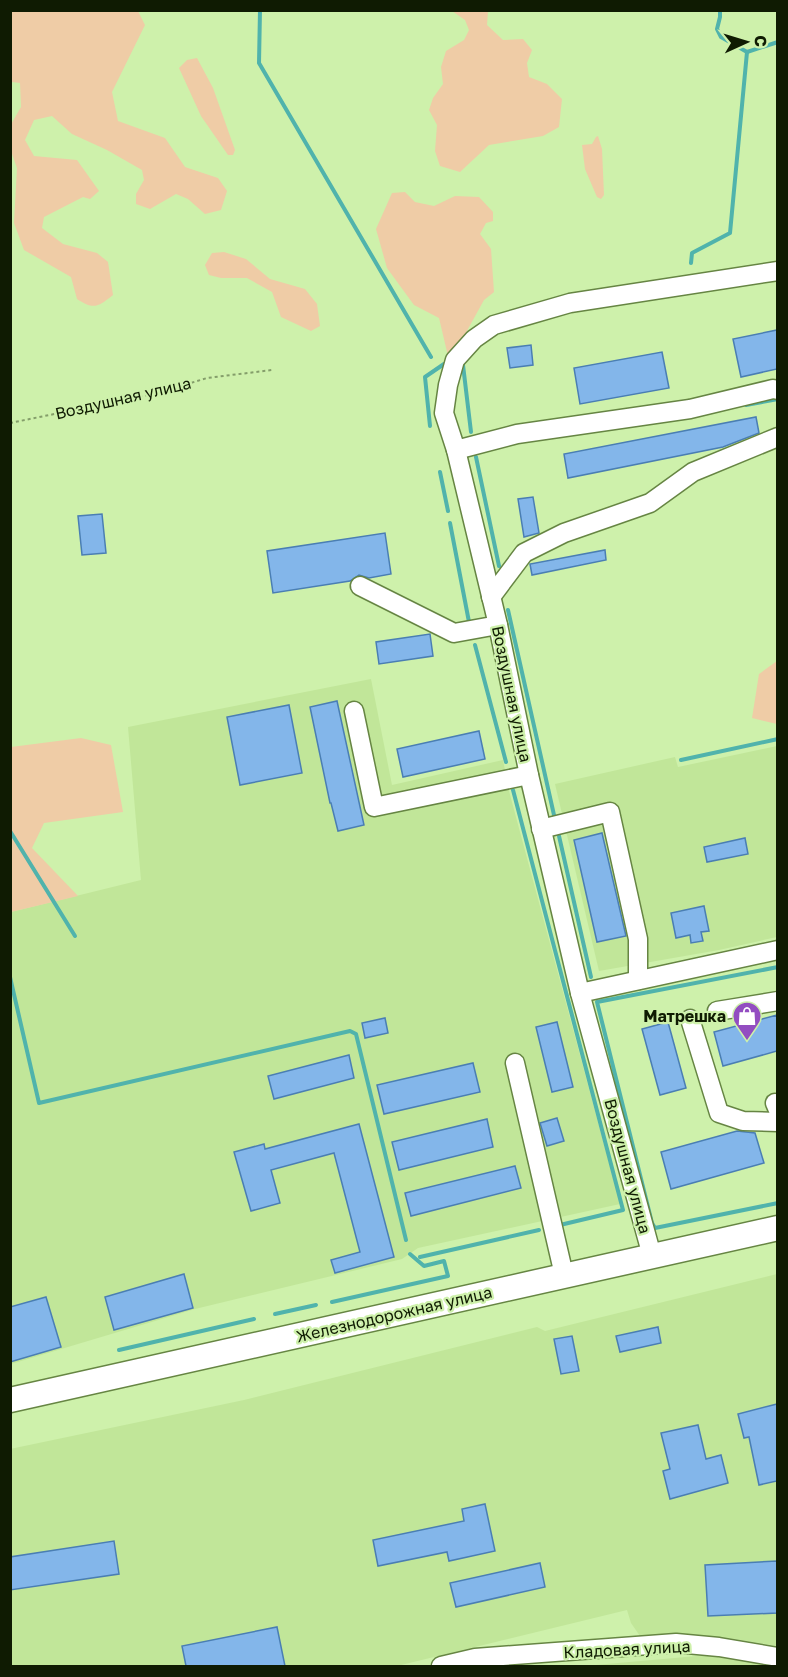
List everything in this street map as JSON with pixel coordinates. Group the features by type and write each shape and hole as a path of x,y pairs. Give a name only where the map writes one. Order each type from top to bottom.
{"main road":[{"name":"Железнодорожная улица","path":"10,1400 777,1228"}],"street":[{"name":"Воздушная улица","path":"652,1256 580,993 541,829 498,625 456,450 444,412 455,360 474,339 494,325 570,303 777,271"},
{"path":"456,450 517,434 690,410 773,389 777,390"},
{"path":"491,597 524,553 564,533 650,503 693,472 777,437"},
{"path":"360,586 454,633 498,625"},
{"path":"354,711 374,807 529,775"},
{"path":"541,829 610,812 638,939 638,980"},
{"path":"580,993 777,950"},
{"path":"717,1011 777,1001"},
{"path":"690,1019 719,1113 743,1121 777,1122"},
{"path":"515,1063 564,1275"},
{"name":"Кладовая улица","path":"441,1666 475,1658 676,1643 719,1647 777,1657"}],"path":[{"name":"Воздушная улица","path":"10,423 158,393 207,378 272,370"}],"shaded area":[{"path":"11,10 138,11 145,25 112,92 118,121 165,138 185,167 218,178 227,191 221,210 205,214 188,199 176,194 150,209 136,204 136,194 144,180 142,170 72,134 52,116 34,120 25,140 34,156 77,160 99,191 90,199 83,197 44,217 42,228 63,244 97,253 108,262 113,295 96,306 88,305 77,299 71,277 24,250 14,223 17,168 11,151 10,126 21,107 20,83 12,82 11,86"},
{"path":"452,11 488,11 487,25 503,40 523,39 532,50 527,63 529,77 547,84 562,99 559,127 543,136 489,145 460,172 440,166 435,151 437,125 429,110 433,98 443,84 441,67 446,51 464,40 469,30 465,20"},
{"path":"197,58 213,88 235,150 233,155 228,155 201,116 179,68 187,60"},
{"path":"598,136 602,149 604,195 601,199 597,197 585,169 582,145 592,144"},
{"path":"405,192 415,202 434,206 455,196 479,197 493,212 493,221 486,223 480,234 491,249 494,292 484,300 463,338 448,356 439,318 414,305 387,268 376,229 392,193"},
{"path":"224,252 246,259 270,279 305,289 317,304 320,326 311,331 281,317 272,292 247,278 221,278 209,275 205,265 212,253"},
{"path":"777,661 777,724 752,718 759,674"},
{"path":"371,679 392,785 503,760 509,791 620,1204 418,1248 402,1259 195,1309 11,1364 11,912 141,880 128,727"},
{"path":"81,738 111,745 123,812 44,823 32,848 78,896 11,912 11,747"},
{"path":"777,746 777,937 719,950 599,971 555,784 675,757 678,767"},
{"path":"777,1274 777,1646 722,1637 642,1639 631,1623 627,1610 397,1666 11,1666 10,1449 244,1400 537,1327 545,1331"},
{"path":"720,1654 778,1663 777,1666 584,1666"}],"building":[{"path":"777,330 777,369 741,377 733,339"},
{"path":"531,345 533,365 510,368 507,348"},
{"path":"662,352 669,388 580,404 574,368"},
{"path":"756,417 759,433 723,447 568,478 564,454"},
{"path":"533,497 539,533 524,537 518,499"},
{"path":"102,514 106,553 82,555 78,516"},
{"path":"385,533 391,574 369,578 359,575 350,581 273,593 267,551"},
{"path":"605,550 606,560 532,575 530,564"},
{"path":"430,634 433,656 379,664 376,642"},
{"path":"337,701 364,825 338,831 310,707"},
{"path":"289,705 302,773 240,785 227,717"},
{"path":"479,731 485,759 403,777 397,749"},
{"path":"602,833 626,936 597,942 574,840"},
{"path":"745,838 748,854 707,862 704,847"},
{"path":"704,906 709,931 701,932 703,941 691,943 690,935 676,938 671,913"},
{"name":"Матрешка","path":"777,1015 777,1051 723,1066 714,1032"},
{"path":"385,1018 388,1033 365,1038 362,1023"},
{"path":"557,1022 573,1087 552,1092 536,1027"},
{"path":"668,1022 686,1088 660,1095 642,1029"},
{"path":"349,1055 354,1078 274,1099 268,1076"},
{"path":"473,1063 480,1092 384,1114 377,1085"},
{"path":"557,1118 564,1141 547,1146 540,1123"},
{"path":"487,1119 493,1147 399,1170 392,1142"},
{"path":"359,1124 394,1257 335,1273 331,1260 360,1252 334,1153 271,1170 280,1203 251,1211 234,1152 264,1144 265,1149"},
{"path":"737,1131 755,1133 764,1163 671,1189 661,1152"},
{"path":"515,1166 521,1188 411,1216 405,1193"},
{"path":"184,1274 193,1308 114,1330 105,1297"},
{"path":"46,1297 61,1347 10,1362 10,1307"},
{"path":"658,1327 661,1343 620,1352 616,1336"},
{"path":"572,1336 579,1371 561,1374 554,1339"},
{"path":"777,1404 777,1481 759,1485 749,1437 744,1438 738,1414"},
{"path":"698,1425 706,1459 721,1455 728,1483 670,1499 663,1471 670,1469 661,1433"},
{"path":"485,1504 495,1551 449,1561 447,1552 378,1566 373,1540 464,1521 462,1509"},
{"path":"114,1541 119,1574 10,1590 10,1557"},
{"path":"777,1561 777,1613 708,1616 705,1565"},
{"path":"540,1563 545,1587 456,1607 450,1583"},
{"path":"277,1627 285,1666 186,1666 182,1646"}],"waterway":[{"path":"260,10 259,63 431,357"},
{"path":"720,10 717,29 721,37 747,52 778,42"},
{"path":"691,263 692,253 730,233 747,52"},
{"path":"430,426 425,377 444,364"},
{"path":"463,365 471,432"},
{"path":"746,405 778,399"},
{"path":"476,457 499,566"},
{"path":"440,472 448,511"},
{"path":"450,523 469,622"},
{"path":"508,610 554,815"},
{"path":"475,645 506,762"},
{"path":"681,760 778,739"},
{"path":"513,790 623,1210 560,1225"},
{"path":"10,831 75,936"},
{"path":"559,836 591,977"},
{"path":"778,967 597,1002 655,1228 778,1203"},
{"path":"10,977 39,1103 350,1031 356,1034 406,1240"},
{"path":"420,1257 539,1230"},
{"path":"332,1302 448,1276 444,1261 424,1266 410,1254"},
{"path":"275,1314 316,1305"},
{"path":"119,1350 254,1319"}],"place":[{"name":"Матрешка","path":"747,1042"}]}
